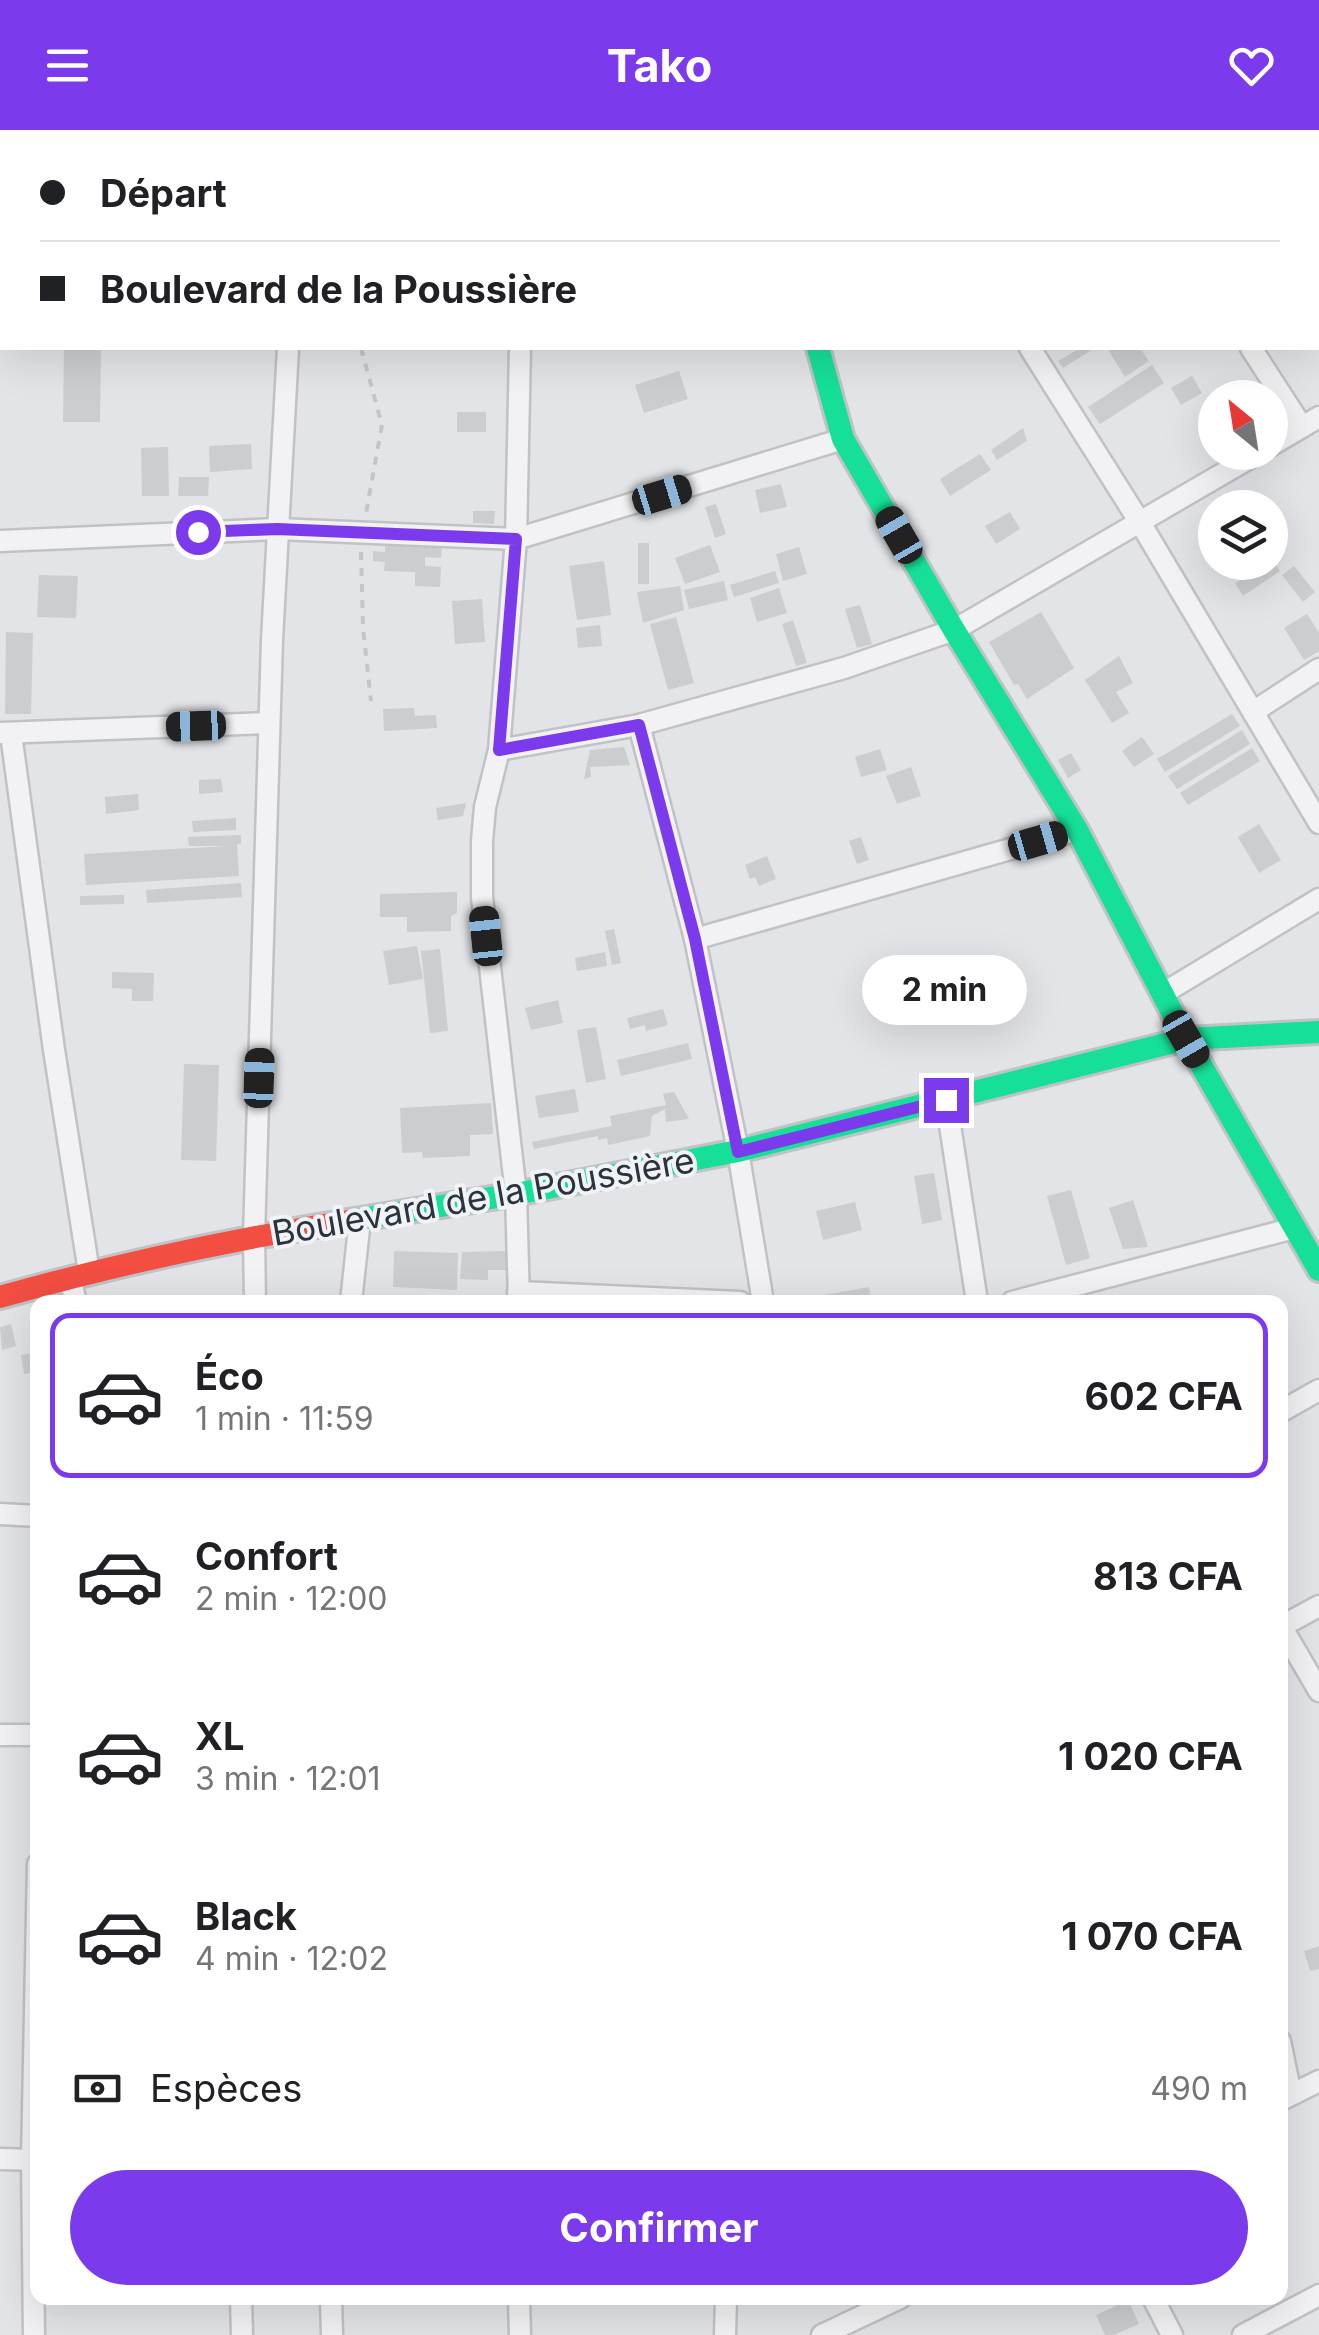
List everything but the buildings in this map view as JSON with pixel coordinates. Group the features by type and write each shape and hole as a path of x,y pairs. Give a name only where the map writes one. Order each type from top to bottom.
{"street":[{"path":"256,1295 254,1236 270,724 288,350"},
{"path":"519,1295 516,1194 482,898 485,807 499,750 516,539 520,350"},
{"path":"819,350 843,440 1076,830 1186,1039 1319,1270"},
{"path":"1031,350 1141,524 1319,823"},
{"path":"1253,350 1310,422 1288,435"},
{"path":"0,541 277,529 516,539 843,440"},
{"path":"499,750 639,725 844,668 954,630 1230,470"},
{"path":"1253,712 1319,669"},
{"path":"77,1295 80,1275 54,1050 5,734 270,724"},
{"path":"639,725 695,939 762,1295"},
{"path":"695,939 1076,830"},
{"path":"1162,994 1319,900"},
{"name":"Boulevard de la Poussière","path":"0,1297 254,1236 516,1194 738,1152 1186,1039 1319,1032"},
{"path":"946,1100 976,1295"},
{"path":"352,1295 360,1218"},
{"path":"1039,1295 1294,1228"},
{"path":"1288,1407 1319,1390"},
{"path":"0,1514 30,1516"},
{"path":"1288,1622 1319,1606"},
{"path":"1288,1639 1319,1691"},
{"path":"0,1735 30,1735"},
{"path":"1288,2097 1319,2081"},
{"path":"0,2159 30,2160"},
{"path":"1243,2335 1319,2295"},
{"path":"34,2305 34,2335"},
{"path":"242,2305 242,2335"},
{"path":"331,2305 332,2335"},
{"path":"520,2305 520,2335"},
{"path":"725,2335 726,2305"},
{"path":"822,2335 885,2305"},
{"path":"1157,2305 1172,2335"}],"traffic: fast":[{"path":"819,350 843,439 1077,830 1186,1039 1319,1270"},
{"path":"354,1220 516,1194 738,1151 1186,1039 1319,1032"}],"traffic: jam":[{"path":"0,1297 176,1253 354,1220"}],"route":[{"path":"198,532 277,529 516,539 499,750 639,725 695,939 738,1152 946,1100"}]}
